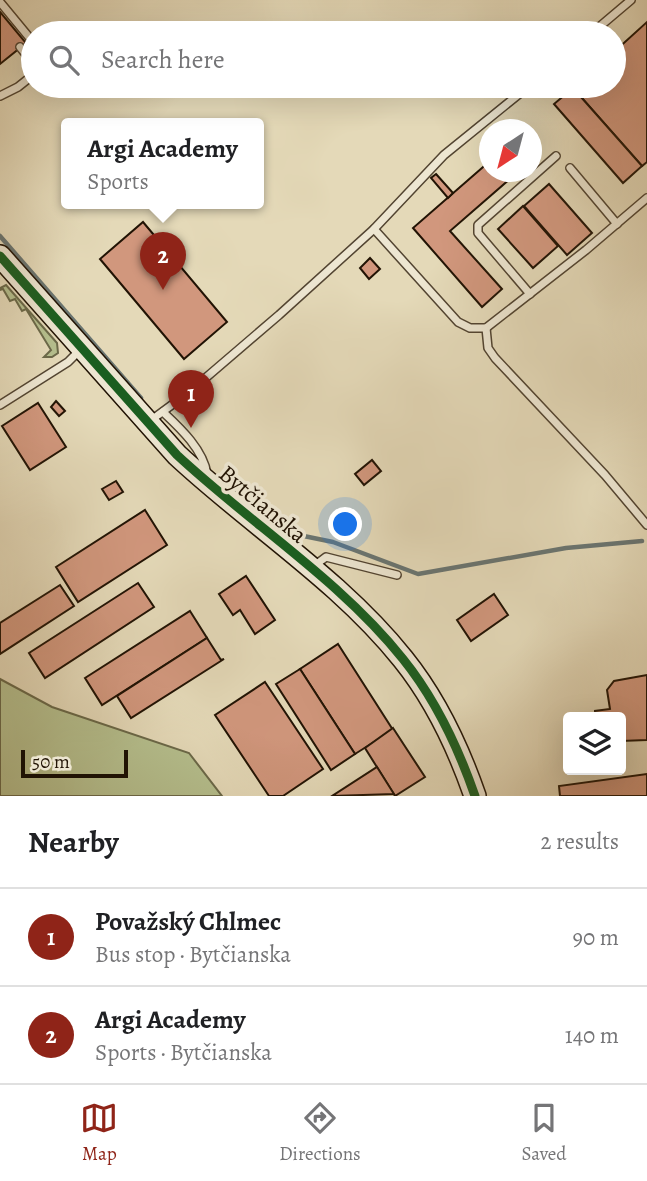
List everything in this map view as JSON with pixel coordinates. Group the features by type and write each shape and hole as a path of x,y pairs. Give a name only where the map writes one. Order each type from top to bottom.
{"main road":[{"name":"Bytčianska","path":"2,263 81,348 154,417 209,485 311,569 373,625 414,673 440,714 453,739 475,796"}],"lane":[{"path":"606,21 631,0"},
{"path":"0,2 21,27"},
{"path":"0,96 21,85"},
{"path":"154,417 264,327 374,229 444,155 514,98"},
{"path":"530,293 478,233 478,225 556,156"},
{"path":"569,168 617,224"},
{"path":"374,229 458,322 470,328 486,328 647,198"},
{"path":"486,328 488,348 495,358 605,475 647,525"},
{"path":"0,405 68,362 81,348"},
{"path":"311,569 326,557 397,575"}],"green space":[{"path":"6,285 57,343 58,353 52,357 44,357 51,350 26,309 22,311 15,299 10,301 3,289 0,290"},
{"path":"0,679 52,707 189,753 222,796 0,796"}],"building":[{"path":"0,12 21,37 21,47 0,64"},
{"path":"647,22 647,162 642,166 582,98 626,98 626,41"},
{"path":"561,98 582,98 642,166 623,183 554,104"},
{"path":"479,171 479,182 506,182 450,231 502,289 482,307 413,228"},
{"path":"436,174 453,193 448,198 431,178"},
{"path":"549,184 592,233 567,255 524,206"},
{"path":"523,206 558,246 533,268 498,229"},
{"path":"143,222 227,322 184,359 100,259"},
{"path":"370,258 380,269 369,279 360,268"},
{"path":"56,401 65,411 59,416 51,407"},
{"path":"38,403 66,447 30,470 2,426"},
{"path":"372,460 381,471 364,485 355,474"},
{"path":"116,481 123,492 109,500 102,489"},
{"path":"145,510 167,545 78,602 56,567"},
{"path":"246,576 275,620 255,634 240,610 233,615 219,594"},
{"path":"138,583 154,607 45,678 29,653"},
{"path":"60,585 74,606 0,654 0,623"},
{"path":"494,594 508,615 471,641 457,620"},
{"path":"190,611 207,638 102,705 85,678"},
{"path":"207,638 221,660 224,659 131,718 117,696"},
{"path":"338,644 393,730 355,754 300,669"},
{"path":"300,669 355,754 331,770 276,684"},
{"path":"647,675 647,740 626,741 626,712 595,712 610,709 607,690 614,681"},
{"path":"265,682 323,769 283,796 269,796 215,715"},
{"path":"393,728 425,777 395,796 365,748"},
{"path":"377,767 394,794 332,796"},
{"path":"647,774 647,796 560,796 559,786"}],"waterway":[{"path":"0,236 141,398"},
{"path":"284,529 289,533 333,542 418,574 566,548 642,541"}],"cycle path":[{"path":"0,256 177,455 323,578 378,630 403,659 436,707 475,796"}],"place":[{"name":"Argi Academy","path":"163,290"},
{"name":"Považský Chlmec","path":"191,428"}]}
